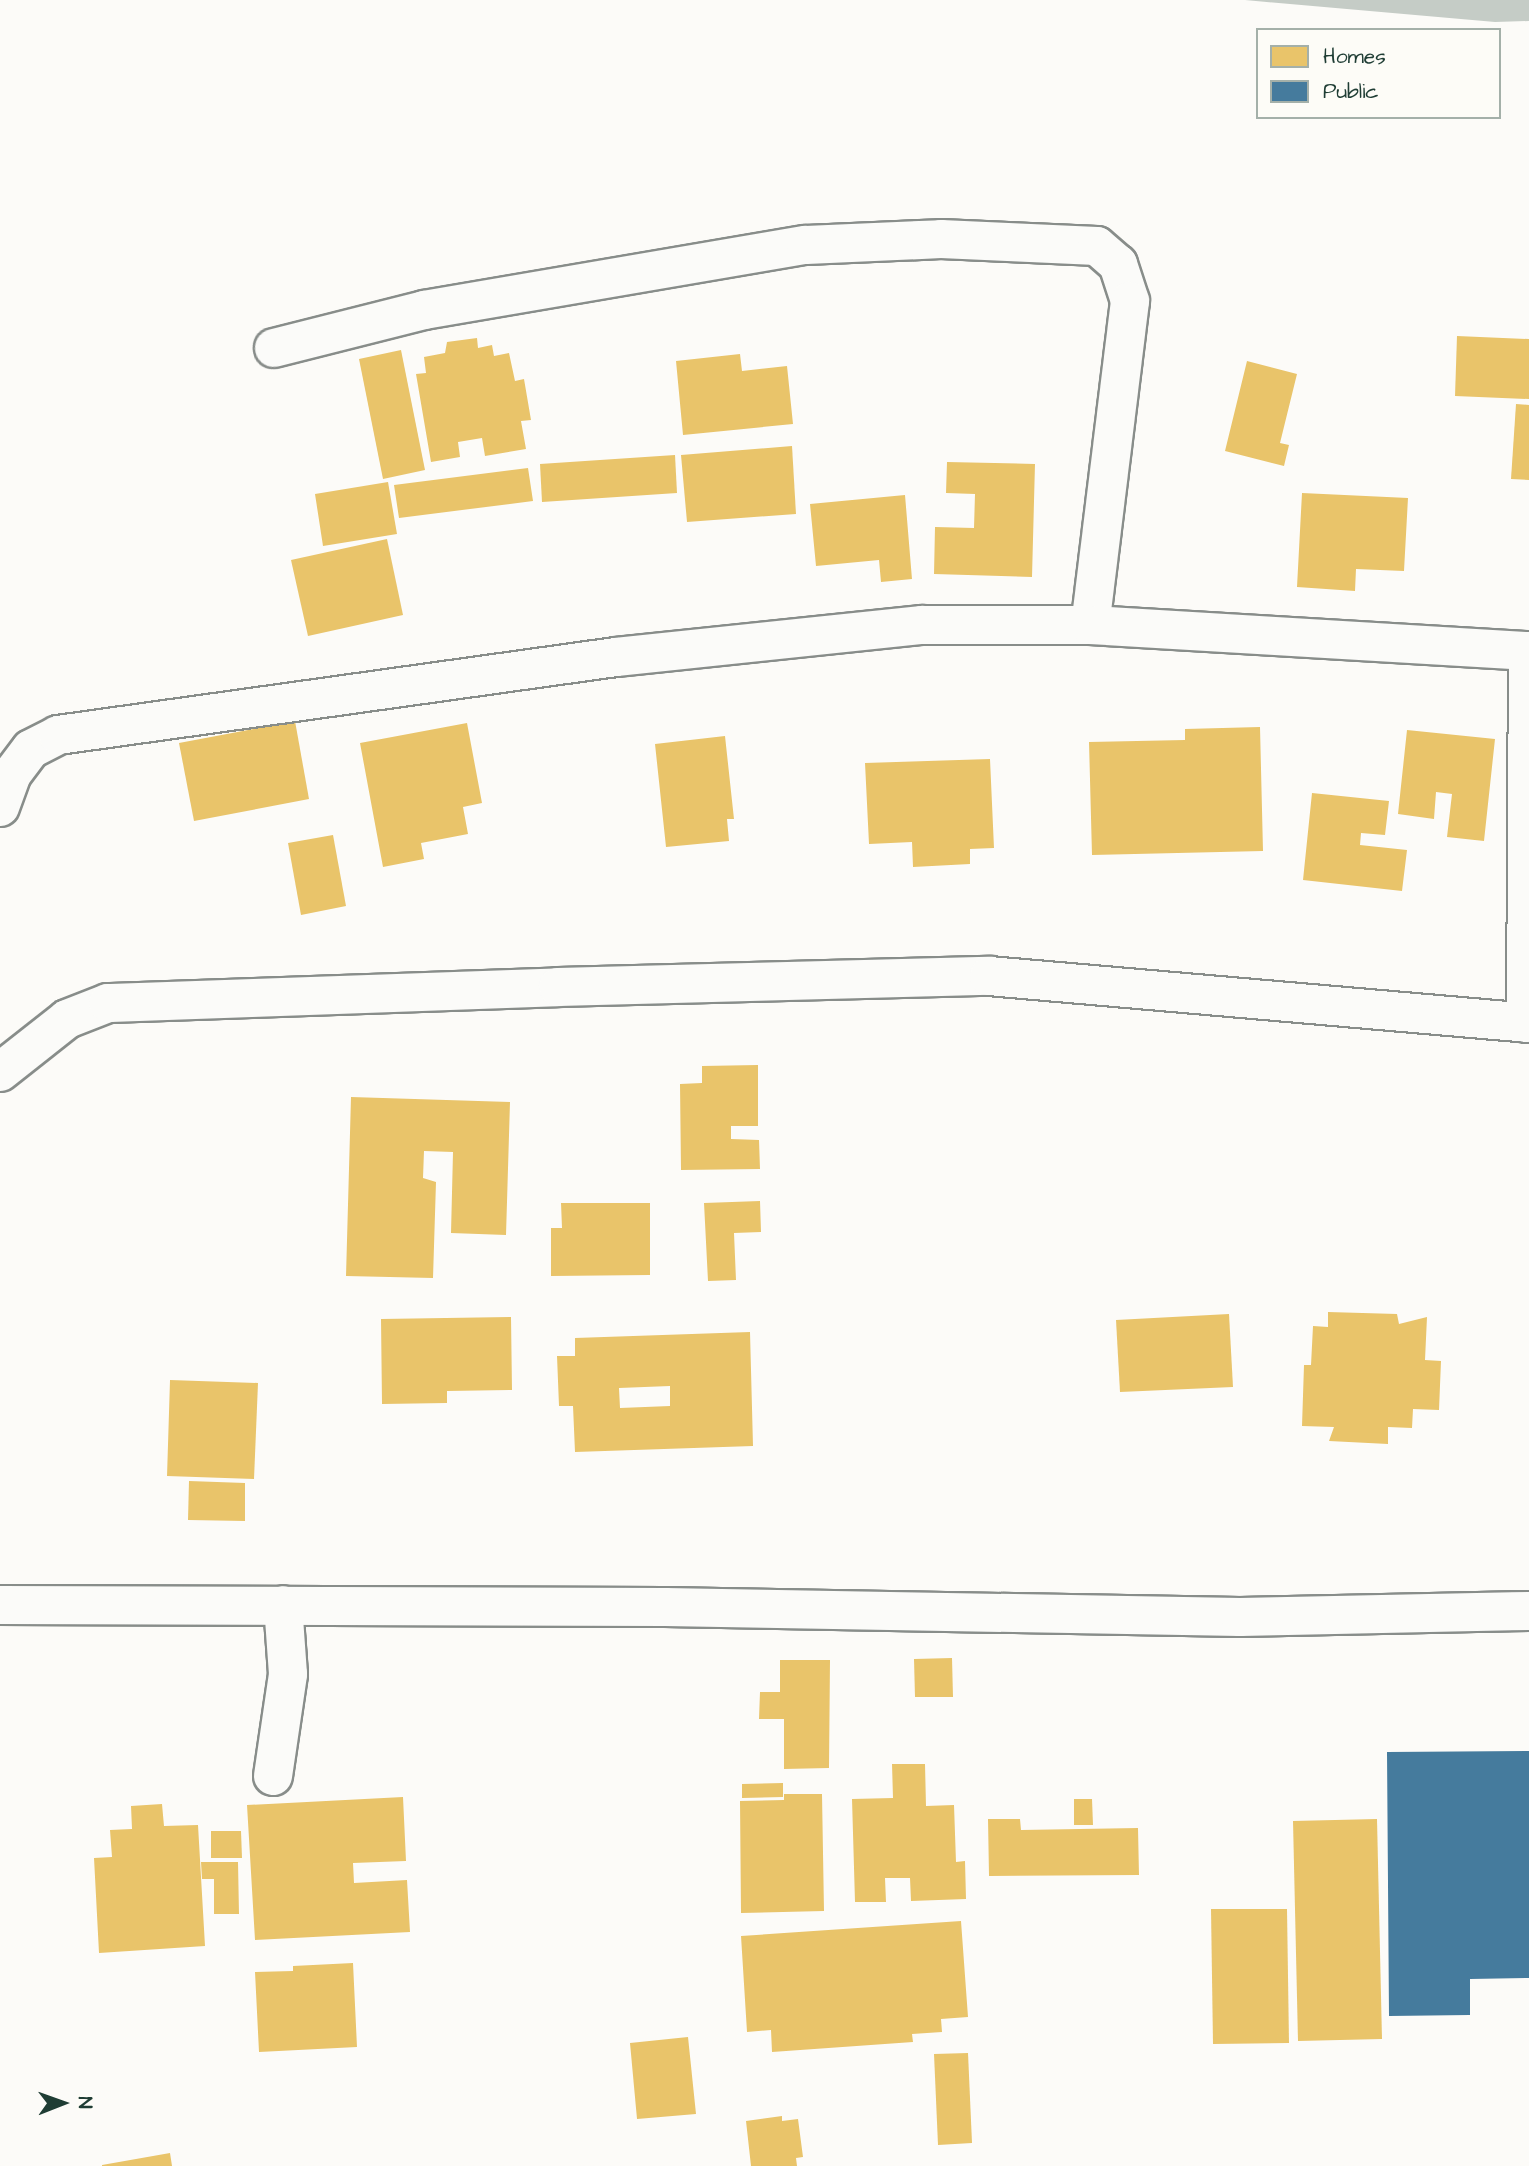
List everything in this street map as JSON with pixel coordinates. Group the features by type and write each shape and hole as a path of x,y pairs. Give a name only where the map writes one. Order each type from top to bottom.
{"street":[{"path":"274,348 424,310 806,245 941,239 1097,246 1118,264 1130,300 1090,625"},
{"path":"0,807 12,774 31,749 58,735 617,657 922,625 1090,625 1528,651 1527,1023 989,976 544,987 108,1003 67,1019 0,1072"},
{"path":"0,1605 652,1606 1240,1617 1529,1611"},
{"path":"273,1776 288,1674 283,1605"}],"shaded area":[{"path":"1245,0 1529,0 1529,21 1495,22"}],"building: Homes":[{"path":"1457,336 1529,339 1529,399 1455,396"},
{"path":"477,338 478,348 492,345 494,356 509,353 515,381 524,379 531,420 521,421 526,449 485,456 482,438 458,442 460,457 431,462 416,374 426,373 424,357 445,353 447,342"},
{"path":"401,350 425,470 383,479 359,359"},
{"path":"740,354 742,371 787,366 793,424 683,435 676,361"},
{"path":"1247,361 1297,374 1280,443 1289,445 1284,466 1225,451"},
{"path":"1516,404 1529,405 1529,480 1511,479"},
{"path":"792,446 796,514 687,522 681,455"},
{"path":"675,455 677,493 542,502 540,464"},
{"path":"947,462 1035,464 1032,577 934,574 935,527 974,528 975,494 946,493"},
{"path":"528,468 533,501 399,518 394,485"},
{"path":"388,482 397,534 323,546 315,494"},
{"path":"1302,493 1408,498 1404,571 1356,569 1355,591 1297,587"},
{"path":"905,495 912,579 881,582 879,560 816,566 810,504"},
{"path":"387,539 403,615 308,636 291,560"},
{"path":"295,721 309,799 194,821 179,743"},
{"path":"467,723 482,803 463,807 468,834 421,843 424,859 383,867 360,743"},
{"path":"1260,727 1263,851 1092,855 1089,742 1185,740 1185,729"},
{"path":"1407,730 1495,739 1484,841 1447,837 1452,794 1436,792 1434,819 1398,814"},
{"path":"725,736 734,819 727,819 729,841 666,847 655,744"},
{"path":"990,759 994,848 970,849 970,864 913,867 912,842 869,844 865,763"},
{"path":"1312,793 1389,801 1385,835 1361,833 1360,845 1407,850 1402,891 1303,880"},
{"path":"333,835 346,906 301,915 288,843"},
{"path":"758,1065 758,1126 731,1126 731,1139 759,1140 760,1169 681,1170 680,1084 702,1083 702,1066"},
{"path":"351,1097 510,1102 506,1235 451,1233 453,1152 424,1151 423,1178 436,1182 433,1278 346,1276"},
{"path":"760,1201 761,1232 734,1233 736,1280 708,1281 704,1203"},
{"path":"561,1203 650,1203 650,1275 551,1276 551,1228 562,1228"},
{"path":"1328,1312 1397,1314 1399,1324 1427,1317 1425,1360 1441,1361 1439,1410 1413,1409 1412,1428 1388,1427 1388,1444 1329,1441 1334,1427 1302,1426 1304,1365 1311,1365 1313,1326 1328,1327"},
{"path":"1229,1314 1233,1387 1120,1392 1116,1320"},
{"path":"511,1317 512,1390 447,1391 447,1403 382,1404 381,1319"},
{"path":"750,1332 753,1446 575,1452 573,1406 559,1406 557,1356 575,1356 575,1338","holes":["670,1386 670,1406 620,1408 619,1388"]},
{"path":"170,1380 258,1383 254,1479 167,1476"},
{"path":"189,1481 245,1483 245,1521 188,1520"},
{"path":"952,1658 953,1697 915,1697 914,1659"},
{"path":"780,1660 830,1660 829,1768 784,1769 784,1719 759,1719 760,1692 780,1692"},
{"path":"892,1764 925,1764 926,1806 954,1805 956,1862 965,1861 966,1899 911,1901 910,1878 885,1878 886,1902 855,1902 852,1799 893,1798"},
{"path":"783,1783 783,1797 742,1798 742,1784"},
{"path":"784,1794 822,1794 824,1911 741,1913 740,1801 784,1800"},
{"path":"403,1797 406,1861 353,1863 354,1883 407,1880 410,1932 255,1940 247,1805"},
{"path":"1074,1799 1092,1799 1093,1825 1074,1825"},
{"path":"162,1804 164,1826 198,1825 205,1946 99,1953 94,1858 112,1857 110,1830 132,1829 131,1806"},
{"path":"988,1819 1020,1819 1021,1830 1138,1828 1139,1875 989,1876"},
{"path":"1377,1819 1382,2039 1298,2041 1293,1821"},
{"path":"211,1831 241,1831 242,1858 211,1858"},
{"path":"201,1862 238,1862 239,1914 214,1914 214,1879 202,1879"},
{"path":"1211,1909 1287,1909 1289,2043 1213,2044"},
{"path":"961,1921 968,2017 941,2019 942,2032 912,2034 913,2042 772,2052 771,2030 747,2032 741,1936"},
{"path":"353,1963 357,2047 259,2052 255,1972 293,1971 293,1966"},
{"path":"688,2037 696,2114 637,2119 630,2043"},
{"path":"968,2053 972,2143 938,2145 934,2054"},
{"path":"782,2116 782,2121 798,2119 803,2157 796,2158 797,2166 751,2166 746,2121"},
{"path":"170,2153 172,2166 102,2166 102,2165"}],"building: Public":[{"path":"1529,1751 1529,1978 1470,1979 1470,2015 1389,2016 1387,1752"}]}
